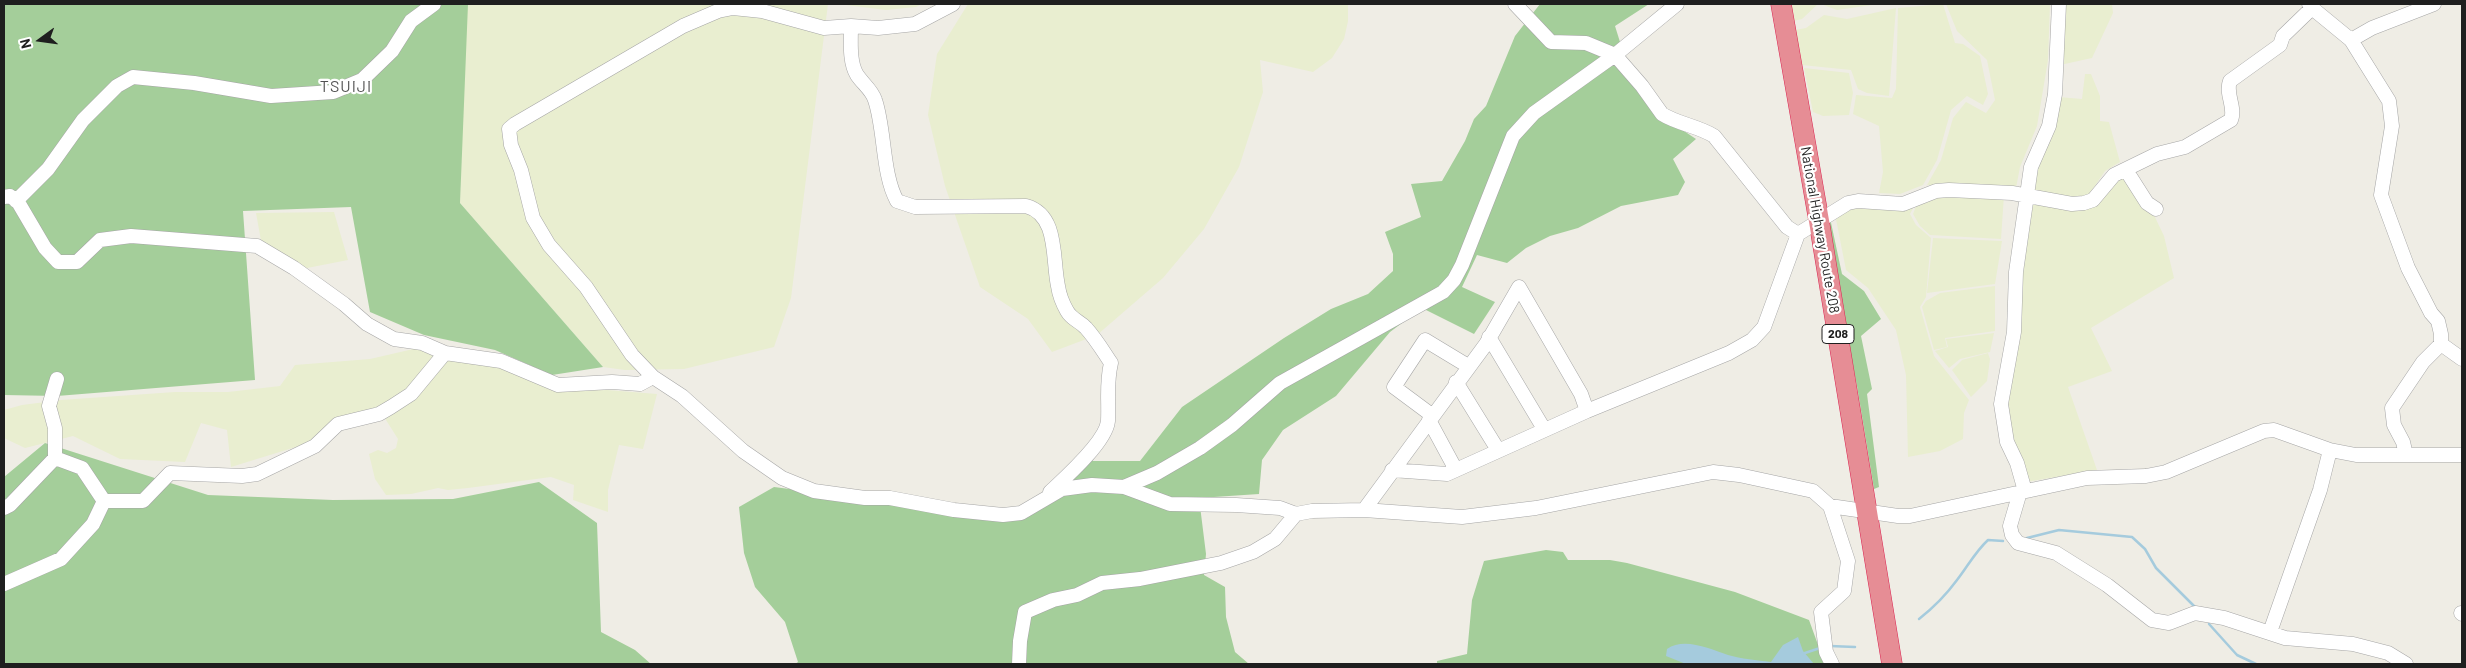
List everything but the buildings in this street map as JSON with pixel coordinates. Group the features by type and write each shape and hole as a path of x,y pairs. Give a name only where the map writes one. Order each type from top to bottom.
{"highway":[{"name":"National Highway Route 208","path":"1781,4 1868,511 1892,664"}],"street":[{"path":"434,4 411,21 392,51 362,80 333,92 272,96 194,83 133,77 117,86 104,98 83,120 48,169 10,199 28,215 45,248 58,262 77,262 100,240 131,236 257,246 294,268 344,304 367,324 394,338 422,343 445,353 501,361 558,385 612,382 640,384 654,377"},
{"path":"953,4 915,24 878,28 851,26 824,28 762,11 733,8 718,11 683,26 509,129 511,145 521,170 533,218 548,245 586,287 632,355 654,377 682,396 743,451 782,478 814,491 865,498 890,498 954,510 1003,515 1021,513 1062,490 1092,485 1124,487 1170,504 1236,504 1280,508 1296,514 1312,511 1364,510 1462,517 1489,516 1713,472 1739,475 1813,491 1830,506 1848,561 1844,591 1821,612 1828,653"},
{"path":"1515,4 1551,42 1586,43 1615,55 1637,79 1662,114 1670,119 1704,130 1714,136 1787,226 1798,234"},
{"path":"1124,487 1157,473 1200,448 1232,424 1280,383 1443,292 1454,280 1462,265 1513,136 1534,113 1615,55 1677,4"},
{"path":"2059,4 2055,94 2049,126 2031,167 2016,272 2014,332 2001,404 2007,442 2017,462 2023,492 2010,526 2012,535 2018,543 2056,553 2107,585 2152,620 2169,623 2195,613 2224,618 2284,638 2353,644 2388,653 2406,664"},
{"path":"2351,40 2372,28 2434,4"},
{"path":"1392,470 1446,474 1586,411 1729,353 1752,340 1764,327 1798,234 1848,203 1858,201 1903,204 1936,191 1949,190 2026,196 2072,204 2084,203 2096,197 2114,176 2157,154 2185,147 2231,120 2234,114 2228,88 2230,81 2280,45 2283,36 2310,6 2351,40 2389,101 2392,126 2381,195 2408,268 2431,313 2438,321 2441,334 2441,344 2423,362 2392,408 2394,425 2403,442 2406,455"},
{"path":"851,26 852,56 856,74 869,88 875,100 884,152 897,201 915,207 1026,206 1036,209 1048,226 1056,258 1058,286 1067,310 1074,321 1085,327 1111,363 1106,394 1108,423 1084,460 1033,506"},
{"path":"2126,170 2147,203 2156,209"},
{"path":"1364,510 1456,382 1486,344 1519,287 1581,394 1586,411"},
{"path":"1489,336 1544,429"},
{"path":"1456,470 1431,418 1394,387 1424,340 1468,366"},
{"path":"2441,344 2462,359"},
{"path":"104,501 143,501 170,474 242,476 257,474 315,446 338,424 379,414 392,407 410,394 445,353"},
{"path":"4,508 10,505 55,458 55,428 49,406 58,379"},
{"path":"1456,382 1498,450"},
{"path":"1830,506 1910,516 2087,478 2146,476 2166,472 2264,431 2274,430 2330,450 2356,455 2462,455"},
{"path":"2270,632 2320,490 2330,450"},
{"path":"55,458 82,468 104,501"},
{"path":"4,584 61,559 93,524 104,501"},
{"path":"1019,664 1020,641 1025,612 1053,600 1077,595 1102,583 1140,579 1221,563 1253,552 1275,539 1296,514"}],"green space":[{"path":"4,4 468,4 460,203 603,367 552,375 495,350 424,335 370,312 351,207 243,211 255,380 57,396 4,395"},
{"path":"465,4 828,4 791,298 774,347 684,369 625,370 603,367 460,203"},
{"path":"838,4 922,4 916,7 886,10"},
{"path":"968,4 1348,4 1348,21 1344,39 1332,58 1313,72 1260,60 1263,92 1239,167 1204,229 1163,278 1097,335 1052,352 1028,319 980,287 945,186 928,115 937,54"},
{"path":"1540,4 1649,4 1615,26 1625,58 1657,113 1696,139 1673,159 1685,182 1678,195 1621,206 1578,228 1550,236 1526,248 1507,263 1477,255 1462,287 1495,302 1474,334 1422,308 1390,332 1336,396 1283,430 1262,460 1259,494 1199,498 1206,554 1204,575 1225,587 1226,617 1235,652 1249,664 795,664 798,662 785,622 755,587 744,553 739,507 774,487 954,510 1024,508 1090,461 1140,461 1182,407 1284,338 1331,309 1368,294 1393,271 1393,254 1385,232 1421,217 1411,184 1442,181 1465,141 1474,119 1486,106 1515,36"},
{"path":"1790,4 1818,4 1802,19 1793,21"},
{"path":"1821,4 1879,4 1837,10"},
{"path":"1943,4 1955,43 1963,44 1980,56 1988,94 1983,105 1967,96 1951,110 1937,160 1923,185 1900,194 1879,193 1883,172 1879,126 1853,114 1856,95 1892,98 1896,89 1898,8"},
{"path":"1946,4 2050,4 2048,60 2037,126 2020,167 2016,188 1927,185 1941,160 1953,118 1966,102 1986,113 1995,100 1987,60 1957,31"},
{"path":"2062,4 2112,4 2113,13 2092,58 2060,65"},
{"path":"1896,8 1889,96 1867,93 1858,89 1851,70 1802,65 1795,30 1806,28 1824,15 1847,19"},
{"path":"1804,68 1849,73 1853,93 1849,115 1823,116 1813,112"},
{"path":"2085,74 2091,74 2100,96 2100,121 2109,122 2120,162 2105,171 2088,196 2073,200 2031,193 2058,97 2082,99"},
{"path":"2124,175 2153,213 2164,236 2174,278 2091,328 2112,371 2068,387 2097,470 2026,482 2011,440 2004,403 2030,199 2068,208"},
{"path":"1937,194 2004,195 2001,239 1930,235 1920,226 1913,214 1918,201"},
{"path":"1916,202 1910,214 1916,225 1931,238 1926,297 1920,307 1934,356 1969,400 1964,413 1963,439 1940,451 1908,457 1906,375 1896,330 1868,288 1846,270 1835,214 1842,209"},
{"path":"334,212 348,260 302,269 262,246 256,213"},
{"path":"1830,218 1842,274 1864,291 1881,319 1861,336 1872,389 1867,394 1879,487 1874,489 1857,386 1824,222"},
{"path":"1933,238 2002,241 1995,284 1927,293"},
{"path":"1995,286 1995,331 1945,338 1947,347 1934,350 1922,307 1926,301 1940,293"},
{"path":"1994,333 1990,352 1960,359 1949,368 1935,351 1948,347 1946,339"},
{"path":"422,347 479,361 567,391 607,390 657,394 643,449 619,445 608,490 608,512 573,500 574,485 551,477 468,488 448,490 438,488 411,494 386,495 375,479 369,454 378,450 387,453 396,448 398,439 379,409 312,442 231,467 227,430 201,423 185,462 120,459 73,436 25,448 4,438 4,410 22,405 61,400 175,392 228,392 280,386 295,365 370,359"},
{"path":"1988,353 1990,359 1987,381 1971,397 1952,370 1962,360"},
{"path":"45,443 208,495 333,500 453,499 539,482 597,523 601,632 635,650 651,664 4,664 4,477"},
{"path":"1546,550 1563,552 1568,560 1610,560 1627,563 1735,592 1809,620 1825,664 1437,664 1437,661 1467,654 1472,600 1484,561"}],"water":[{"path":"1798,637 1803,651 1814,664 1686,664 1666,656 1667,649 1681,644 1689,644 1733,656 1771,662 1783,645"}],"waterway":[{"path":"2027,538 2059,530 2132,537 2145,549 2156,568 2196,608"},
{"path":"1919,619 1948,591 1975,554 1988,540 2003,541"},
{"path":"2209,624 2237,655 2256,664"},
{"path":"1830,646 1855,647"},
{"path":"1802,654 1820,648"}],"district":[{"name":"TSUIJI","path":"346,87"}]}
